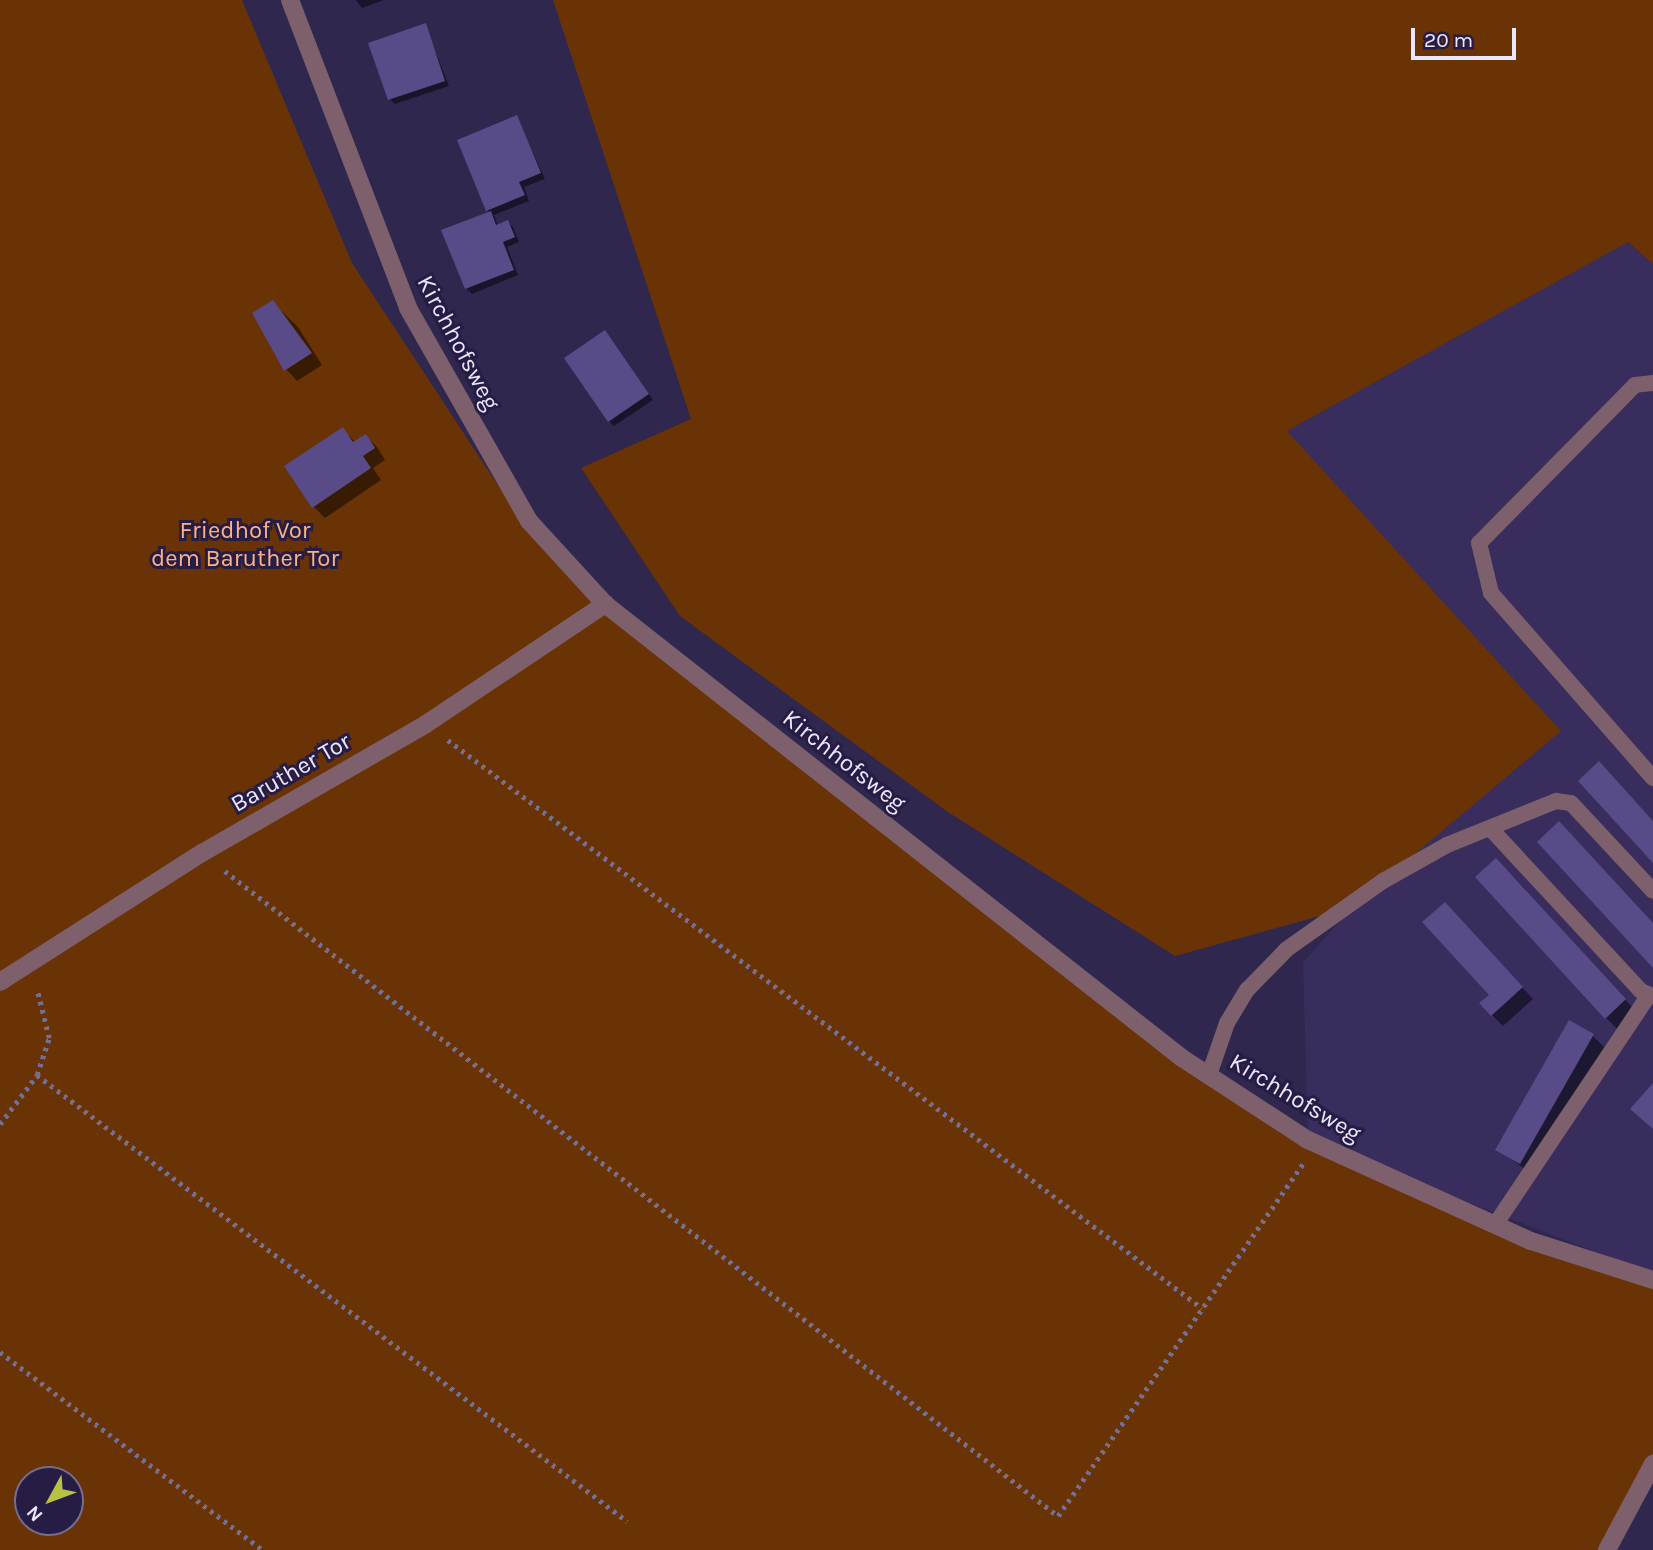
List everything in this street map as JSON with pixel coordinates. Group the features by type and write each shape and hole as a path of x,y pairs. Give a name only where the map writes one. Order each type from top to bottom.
{"street":[{"name":"Kirchhofsweg","path":"290,0 408,308 528,521 605,604 1209,1075 1317,1146 1495,1225 1653,1280"},
{"name":"Baruther Tor","path":"0,982 202,853 426,724 605,604"},
{"path":"1607,1550 1653,1464"}],"lane":[{"path":"1653,383 1635,385 1479,543 1491,593 1653,778"},
{"path":"1209,1075 1227,1023 1247,990 1287,949 1383,881 1490,828 1556,801 1571,803 1653,891"},
{"path":"1490,828 1651,996 1495,1225"}],"path":[{"path":"426,724 1202,1308"},
{"path":"202,853 1058,1516 1317,1146"},
{"path":"0,1124 37,1075 49,1038 30,963"},
{"path":"37,1075 627,1521"},
{"path":"0,1352 263,1550"}],"shaded area":[{"path":"1628,242 1653,264 1653,1274 1308,1140 1303,963 1352,907 1287,431"}],"green space":[{"name":"Friedhof Vor dem Baruther Tor","path":"0,0 242,0 352,263 503,493 609,615 1182,1058 1308,1140 1412,1188 1653,1280 1653,1464 1607,1550 0,1550"},
{"path":"553,0 1653,0 1653,264 1628,242 1287,431 1561,731 1352,907 1175,956 948,812 680,616 581,468 691,419"}],"building":[{"path":"426,23 445,81 388,100 368,43"},
{"path":"517,115 541,173 519,182 525,195 486,211 457,140"},
{"path":"491,211 496,225 508,220 515,237 503,242 514,270 465,289 441,230"},
{"path":"273,300 312,353 284,371 252,313"},
{"path":"605,330 649,394 608,422 564,358"},
{"path":"343,427 353,442 366,434 375,448 363,456 371,468 312,508 284,466"},
{"path":"1599,761 1653,821 1653,863 1578,781"},
{"path":"1559,821 1653,923 1653,968 1537,842"},
{"path":"1496,858 1626,999 1605,1019 1475,877"},
{"path":"1445,902 1523,987 1491,1016 1479,1003 1489,995 1422,922"},
{"path":"1569,1020 1594,1034 1520,1164 1495,1150"},
{"path":"1653,1083 1653,1129 1630,1109"}]}
